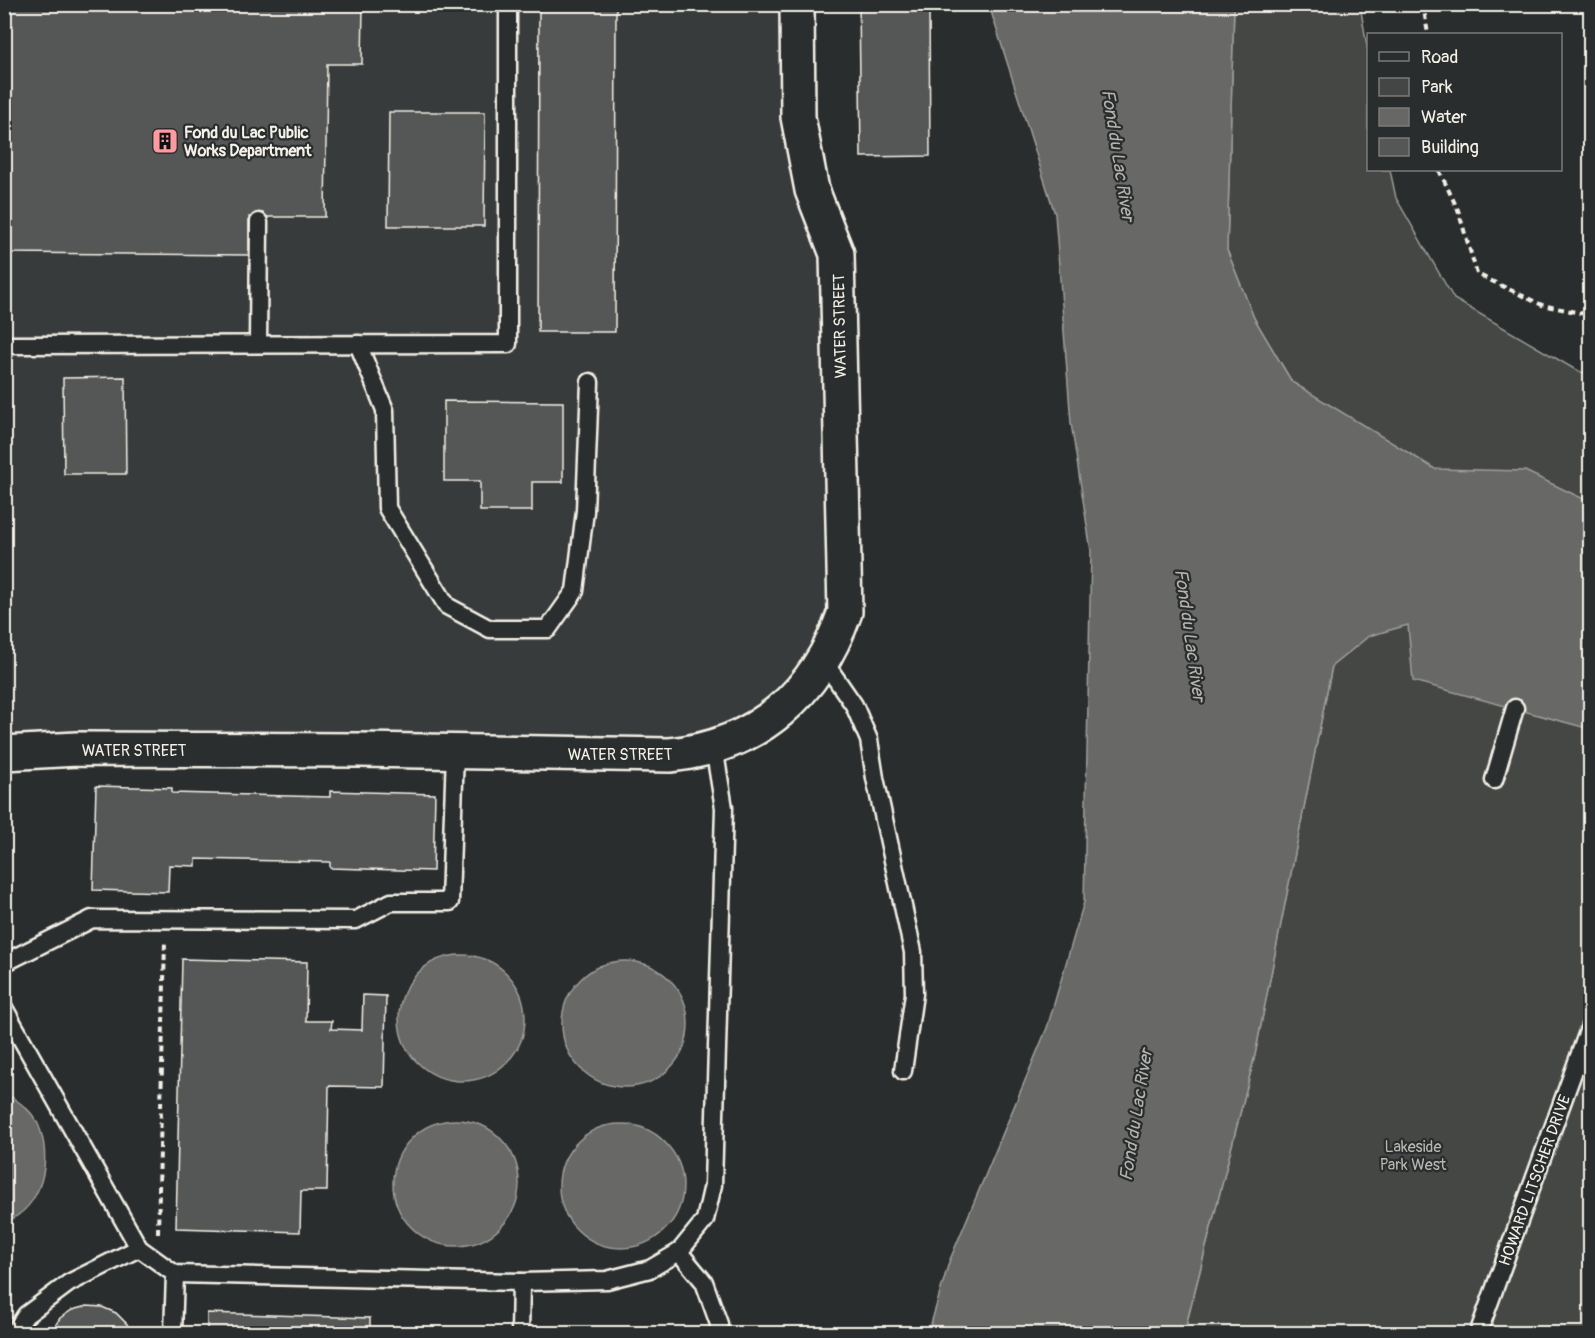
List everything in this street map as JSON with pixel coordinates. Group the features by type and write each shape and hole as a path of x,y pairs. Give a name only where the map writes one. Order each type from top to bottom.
{"street":[{"name":"WATER STREET","path":"4,753 76,750 455,752 660,756 714,747 747,733 784,708 803,689 823,660 833,643 845,612 837,254 812,190 798,117 797,4"}],"lane":[{"path":"4,345 508,344 508,4"},
{"path":"258,344 260,222"},
{"path":"358,344 385,410 387,508 447,606 490,629 548,629 575,591 585,511 590,382"},
{"path":"823,660 854,705 870,740 875,778 914,952 914,994 903,1071"},
{"path":"1494,780 1515,708"},
{"path":"4,1008 139,1248 175,1274 521,1282 607,1280 650,1269 679,1252 705,1220 713,1185 724,808 714,747"},
{"path":"4,963 92,919 356,920 391,902 450,902 455,752"},
{"name":"HOWARD LITSCHER DRIVE","path":"1478,1334 1590,1026"},
{"path":"13,1334 26,1315 69,1283 139,1248"},
{"path":"679,1252 704,1282 719,1323 719,1334"},
{"path":"173,1334 175,1274"},
{"path":"520,1334 521,1282"}],"path":[{"path":"1423,4 1428,33"},
{"path":"1440,171 1458,210 1477,274 1542,305 1590,315"},
{"path":"157,1261 165,919"}],"shaded area":[{"path":"5,5 806,5 845,612 840,627 731,741 5,753"}],"green space":[{"name":"Lakeside Park West","path":"1234,5 1360,5 1367,46 1367,171 1390,171 1396,198 1454,299 1576,370 1590,375 1590,1333 1184,1334 1255,1055 1332,666 1292,382 1254,318 1227,250"}],"water":[{"name":"Fond du Lac River","path":"989,5 1234,5 1227,250 1254,318 1292,382 1435,469 1525,471 1590,502 1590,729 1413,681 1408,625 1369,636 1332,666 1255,1055 1184,1333 928,1334 949,1262 1047,1028 1084,902 1091,551 1071,423 1055,214"},
{"path":"462,955 486,960 507,973 520,994 525,1018 520,1042 507,1063 486,1076 462,1081 438,1076 417,1063 404,1042 399,1018 404,994 417,973 438,960"},
{"path":"625,961 649,966 669,980 683,1000 688,1024 683,1048 669,1068 649,1082 625,1087 601,1082 581,1068 567,1048 562,1024 567,1000 581,980 601,966"},
{"path":"5,1092 32,1114 38,1124 45,1152 41,1181 36,1194 28,1206 5,1222"},
{"path":"456,1120 480,1124 501,1138 515,1159 519,1183 515,1207 501,1228 480,1242 456,1246 432,1242 411,1228 397,1207 393,1183 397,1159 411,1138 432,1124"},
{"path":"621,1124 645,1129 656,1134 665,1142 673,1151 678,1162 683,1186 678,1210 673,1221 665,1230 656,1238 645,1243 621,1248 597,1243 586,1238 577,1230 569,1221 564,1210 559,1186 564,1162 569,1151 577,1142 586,1134 597,1129"}],"building":[{"name":"Fond du Lac Public Works Department","path":"4,4 363,4 362,64 327,64 325,217 249,217 249,255 4,253"},
{"path":"539,4 616,4 615,332 538,332"},
{"path":"859,4 929,4 930,156 861,157"},
{"path":"389,112 485,112 484,226 388,226"},
{"path":"125,377 126,474 64,474 63,378"},
{"path":"444,401 563,402 563,482 532,482 532,511 480,511 480,481 444,481"},
{"path":"96,786 172,788 172,793 330,797 330,791 435,794 433,871 330,868 330,862 196,859 196,866 169,865 168,892 93,890"},
{"path":"182,959 307,962 306,1021 332,1021 331,1029 362,1030 363,995 386,996 384,1087 329,1086 327,1191 301,1191 300,1232 176,1228"},
{"path":"87,1306 102,1307 116,1313 127,1324 132,1334 50,1334 60,1318 72,1310"},
{"path":"207,1313 370,1318 370,1334 207,1334"}],"place":[{"name":"Fond du Lac Public Works Department","path":"165,141"}]}
